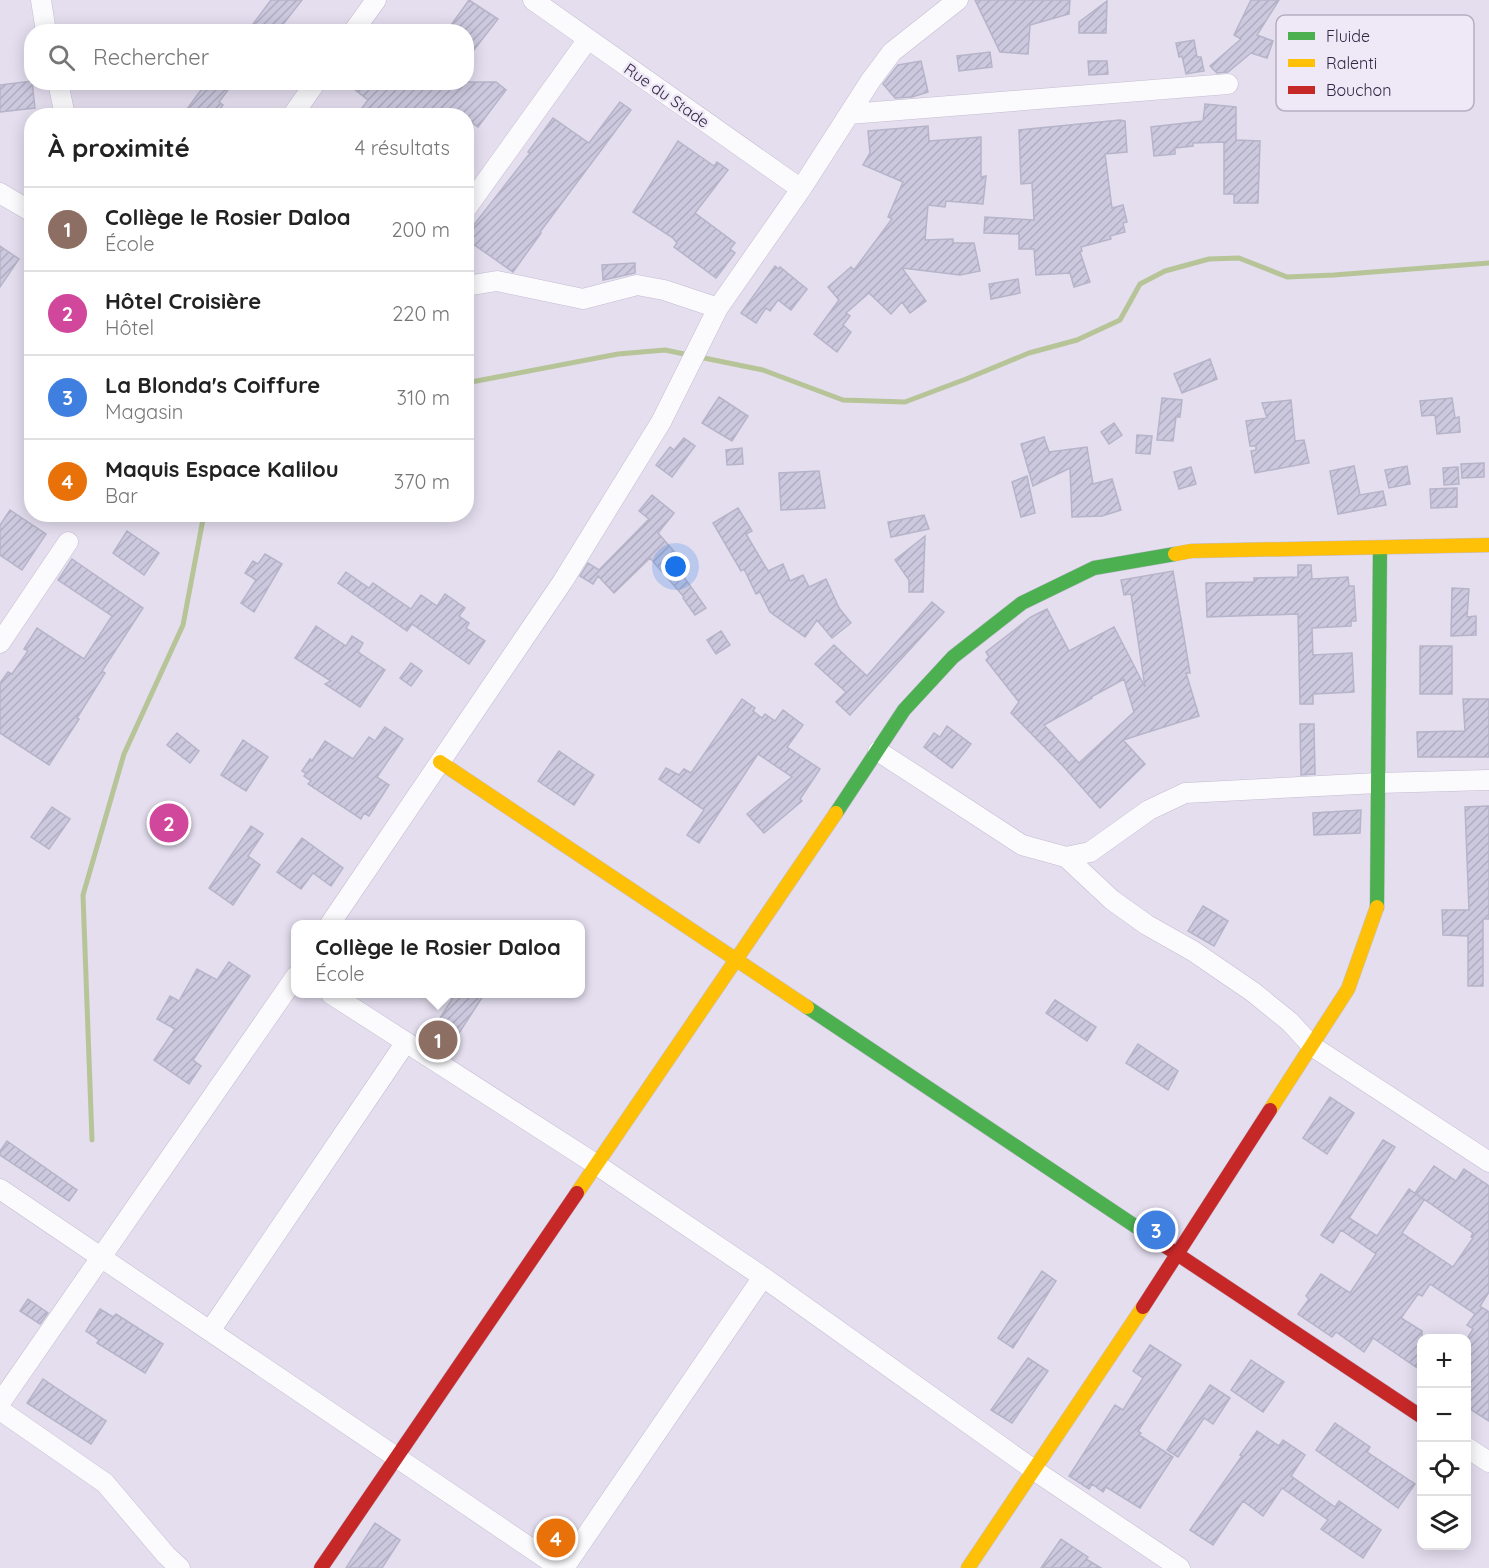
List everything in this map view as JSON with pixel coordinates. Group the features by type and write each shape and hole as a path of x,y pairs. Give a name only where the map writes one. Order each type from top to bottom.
{"street":[{"path":"40,0 44,24"},
{"path":"359,24 376,0"},
{"name":"Rue du Stade","path":"533,0 801,189"},
{"path":"333,920 563,581 661,422 718,308 801,189 870,80 891,52 958,0"},
{"path":"474,197 588,39"},
{"path":"849,114 1228,84"},
{"path":"60,90 63,108"},
{"path":"298,108 310,90"},
{"path":"0,193 24,207"},
{"path":"474,285 497,281 583,299 637,285 664,290 718,308"},
{"path":"0,643 68,542"},
{"path":"321,1568 737,960 904,710 953,657 1022,603 1095,568 1191,551 1489,545"},
{"path":"969,1568 1178,1254 1348,989 1377,907 1380,548"},
{"path":"878,751 1022,845 1066,857 1090,852 1149,810 1185,793 1489,780"},
{"path":"440,762 1417,1414"},
{"path":"1066,857 1112,900 1253,992 1290,1022 1312,1046 1489,1162"},
{"path":"0,1403 291,983"},
{"path":"339,998 597,1165 763,1277 1034,1470 1180,1568"},
{"path":"210,1331 406,1042"},
{"path":"0,1190 562,1568 763,1277"},
{"path":"0,1410 105,1483 166,1555 180,1568"},
{"path":"1471,1450 1489,1462"}],"building":[{"path":"271,0 302,0 283,24 253,24"},
{"path":"469,0 498,19 474,50 474,24 452,24"},
{"path":"975,0 1070,0 1069,14 1030,25 1028,54 1000,52"},
{"path":"1251,0 1279,0 1257,35 1273,41 1267,58 1251,53 1228,72 1217,73 1210,66 1241,39 1234,35"},
{"path":"1107,1 1106,33 1079,33 1079,22"},
{"path":"1194,40 1197,57 1201,57 1204,71 1186,74 1176,43"},
{"path":"990,52 992,67 959,71 957,56"},
{"path":"921,61 928,92 912,97 895,98 883,84 898,65"},
{"path":"1088,61 1107,61 1108,74 1089,75"},
{"path":"24,82 24,90 33,90 35,108 0,112 0,85"},
{"path":"474,82 496,82 506,90 478,127 474,124 474,108 362,108 368,100 355,90 474,90"},
{"path":"201,90 228,90 219,102 223,105 221,108 188,108"},
{"path":"620,102 631,110 513,272 474,245 474,225 530,153 528,152 553,118 589,143"},
{"path":"1205,104 1236,107 1236,140 1260,141 1258,203 1234,203 1234,194 1224,194 1224,142 1193,143 1193,146 1175,148 1175,154 1154,156 1151,127 1203,121"},
{"path":"1125,121 1127,152 1105,154 1112,208 1123,205 1127,222 1123,223 1125,232 1110,236 1111,239 1081,247 1080,252 1090,282 1074,287 1070,273 1036,275 1034,249 1019,249 1019,234 984,233 985,217 1034,220 1032,183 1021,184 1019,130"},
{"path":"928,126 929,141 981,137 981,177 986,176 983,204 946,201 945,207 928,205 925,240 953,239 953,243 974,243 980,271 960,275 902,268 926,301 910,313 902,302 891,314 869,293 846,313 850,316 843,325 851,332 837,352 814,334 839,300 828,287 851,267 854,270 892,219 888,217 903,182 863,165 870,153 868,131"},
{"path":"678,141 714,166 717,162 728,170 695,213 735,243 730,249 735,253 716,278 674,247 677,243 673,238 633,212"},
{"path":"0,246 19,259 0,287"},
{"path":"635,263 635,273 603,280 602,265"},
{"path":"775,266 779,269 780,267 807,289 791,310 778,300 770,311 766,308 756,323 741,313"},
{"path":"1018,279 1020,293 991,299 989,284"},
{"path":"1210,359 1217,379 1182,393 1174,374"},
{"path":"719,397 748,416 732,441 702,423"},
{"path":"1162,398 1182,400 1180,417 1176,417 1173,441 1157,440"},
{"path":"1452,398 1455,418 1459,417 1460,432 1437,434 1435,415 1422,416 1420,401"},
{"path":"1291,400 1295,441 1304,440 1309,463 1255,473 1251,451 1256,450 1256,446 1250,446 1246,421 1267,418 1262,403"},
{"path":"1114,423 1122,435 1109,444 1101,432"},
{"path":"1137,435 1152,436 1150,454 1136,453"},
{"path":"1044,437 1049,452 1087,447 1093,484 1112,479 1121,510 1102,516 1072,517 1070,468 1033,486 1021,444"},
{"path":"684,438 695,446 672,477 656,465 670,447 674,450"},
{"path":"742,448 743,464 727,465 726,450"},
{"path":"1484,463 1484,477 1462,478 1461,464"},
{"path":"1354,466 1360,495 1383,491 1386,505 1338,514 1330,471"},
{"path":"1407,466 1410,484 1389,488 1385,470"},
{"path":"1191,467 1196,484 1179,489 1174,472"},
{"path":"1458,467 1459,484 1444,485 1443,468"},
{"path":"819,471 825,508 781,510 779,473"},
{"path":"1027,476 1035,513 1021,517 1012,482"},
{"path":"1457,488 1457,507 1431,508 1430,489"},
{"path":"652,495 674,513 658,533 685,564 679,570 706,608 695,615 684,597 650,558 614,593 598,576 593,584 580,576 588,563 599,570 649,519 639,511"},
{"path":"738,508 752,531 746,534 768,571 783,564 790,581 803,575 809,587 826,579 839,608 851,623 832,638 817,620 805,637 770,612 760,592 756,594 744,569 741,571 713,523"},
{"path":"10,510 24,519 24,522 28,522 46,534 22,570 0,555 0,525"},
{"path":"924,515 929,529 891,537 888,522"},
{"path":"127,531 159,553 144,575 113,553"},
{"path":"925,536 923,592 909,592 909,580 895,560"},
{"path":"265,554 282,564 254,612 241,603 256,580 245,573 253,561 258,564"},
{"path":"72,559 143,608 102,671 105,673 49,765 0,733 0,683 8,672 12,674 28,651 24,649 37,628 84,659 112,616 58,580"},
{"path":"1298,565 1311,565 1312,579 1348,577 1349,586 1354,586 1356,621 1351,621 1351,626 1312,628 1313,655 1352,653 1354,692 1313,694 1313,704 1300,704 1298,614 1207,617 1206,583 1254,582 1254,578 1298,577"},
{"path":"1173,571 1190,673 1186,673 1199,716 1123,740 1145,764 1100,808 1011,713 1019,702 986,660 989,657 986,652 1031,617 1047,609 1069,651 1114,627 1145,687 1131,594 1124,595 1121,580","holes":["1124,679 1134,712 1079,763 1044,725"]},
{"path":"346,572 369,588 373,583 411,609 421,595 437,606 445,594 465,608 459,616 469,623 466,628 485,641 469,664 412,624 407,631 338,583"},
{"path":"1452,588 1469,589 1467,617 1476,616 1476,635 1451,636"},
{"path":"932,602 944,612 850,715 836,702 846,692 815,664 834,645 867,676"},
{"path":"316,626 346,646 352,636 363,643 358,652 385,670 360,707 325,684 331,681 295,658"},
{"path":"721,631 730,645 716,654 707,640"},
{"path":"1420,646 1452,646 1452,694 1420,694"},
{"path":"411,663 422,671 411,686 400,678"},
{"path":"742,699 755,708 753,711 762,718 765,714 775,721 783,710 803,725 787,747 820,769 800,799 802,801 764,833 747,814 792,777 758,754 699,843 687,835 704,810 659,779 666,768 679,775 684,769 691,773"},
{"path":"1463,699 1489,699 1489,757 1418,757 1417,732 1465,731"},
{"path":"1300,724 1314,724 1315,774 1301,775"},
{"path":"947,726 971,744 952,768 924,747 934,733 940,737"},
{"path":"385,727 403,739 377,777 389,785 369,816 364,813 361,819 308,784 311,781 304,776 306,773 302,771 310,759 312,761 325,741 353,759 369,737 375,741"},
{"path":"177,733 199,751 190,763 167,745"},
{"path":"243,740 268,757 246,791 221,775"},
{"path":"559,751 594,775 574,805 538,781"},
{"path":"1489,806 1489,919 1483,919 1483,986 1468,986 1468,936 1443,935 1442,910 1469,910 1465,807"},
{"path":"52,807 70,819 49,849 31,837"},
{"path":"1361,810 1360,833 1314,835 1313,813"},
{"path":"251,826 263,834 248,856 260,865 233,905 209,888"},
{"path":"302,838 343,868 331,886 313,873 301,889 277,872"},
{"path":"1203,906 1228,921 1214,946 1188,931"},
{"path":"229,962 250,976 193,1060 201,1066 189,1084 154,1060 175,1029 157,1019 170,996 179,1001 197,969 217,980"},
{"path":"453,998 482,998 446,1053 426,1040"},
{"path":"1055,1000 1096,1027 1087,1041 1046,1013"},
{"path":"1138,1044 1178,1071 1168,1090 1126,1063"},
{"path":"1330,1097 1354,1113 1327,1154 1303,1138"},
{"path":"1383,1140 1395,1147 1349,1218 1377,1236 1409,1189 1424,1200 1402,1233 1453,1267 1473,1238 1471,1237 1473,1233 1415,1193 1434,1166 1456,1181 1464,1169 1489,1186 1489,1292 1480,1306 1489,1312 1489,1421 1471,1410 1470,1334 1473,1329 1467,1325 1475,1314 1430,1284 1422,1296 1418,1294 1401,1318 1422,1331 1422,1334 1417,1334 1417,1368 1373,1338 1364,1352 1336,1332 1332,1337 1298,1314 1309,1299 1306,1296 1321,1274 1350,1293 1376,1254 1341,1230 1333,1243 1321,1235"},
{"path":"7,1141 77,1190 69,1201 0,1155"},
{"path":"1042,1271 1056,1281 1013,1348 998,1338"},
{"path":"28,1299 48,1313 40,1324 20,1311"},
{"path":"100,1309 113,1317 116,1314 163,1344 145,1373 97,1343 99,1340 86,1331"},
{"path":"1150,1345 1181,1365 1138,1431 1141,1433 1139,1435 1173,1457 1140,1508 1106,1487 1103,1492 1092,1484 1089,1489 1069,1476 1115,1405 1123,1410 1143,1378 1133,1371"},
{"path":"1028,1358 1048,1371 1012,1423 991,1410"},
{"path":"1251,1360 1284,1382 1263,1412 1231,1390"},
{"path":"43,1379 106,1421 91,1444 27,1403"},
{"path":"1210,1385 1230,1398 1213,1424 1204,1418 1178,1457 1167,1450"},
{"path":"1335,1423 1370,1447 1367,1452 1415,1484 1398,1508 1316,1450"},
{"path":"1257,1431 1279,1446 1283,1440 1305,1455 1291,1476 1335,1507 1339,1501 1381,1530 1363,1558 1321,1529 1328,1520 1282,1488 1263,1516 1243,1501 1213,1545 1190,1530"},
{"path":"375,1523 400,1540 382,1568 346,1568"},
{"path":"1061,1539 1088,1557 1086,1559 1101,1568 1041,1568"}],"waterway":[{"path":"699,357 763,370 843,400 905,402 1029,353 1077,340 1120,320 1140,284 1165,271 1209,259 1239,258 1287,277 1489,263"},
{"path":"474,381 618,354 665,350 689,355"},
{"path":"92,1140 83,895 124,754 183,625 202,522"}],"traffic: fast":[{"path":"1377,907 1380,548"},
{"path":"836,813 904,710 953,657 1022,603 1094,568 1175,554"},
{"path":"807,1007 1162,1244"}],"traffic: slow":[{"path":"1175,554 1191,551 1489,545"},
{"path":"440,762 807,1007"},
{"path":"577,1193 836,813"},
{"path":"1270,1110 1348,989 1377,907"},
{"path":"968,1568 1143,1307"}],"traffic: jam":[{"path":"1143,1307 1270,1110"},
{"path":"321,1568 577,1193"},
{"path":"1162,1244 1417,1414"}],"place":[{"name":"Hôtel Croisière","path":"169,823"},
{"name":"Collège le Rosier Daloa","path":"438,1040"},
{"name":"La Blonda's Coiffure","path":"1156,1230"},
{"name":"Maquis Espace Kalilou","path":"556,1538"}]}
